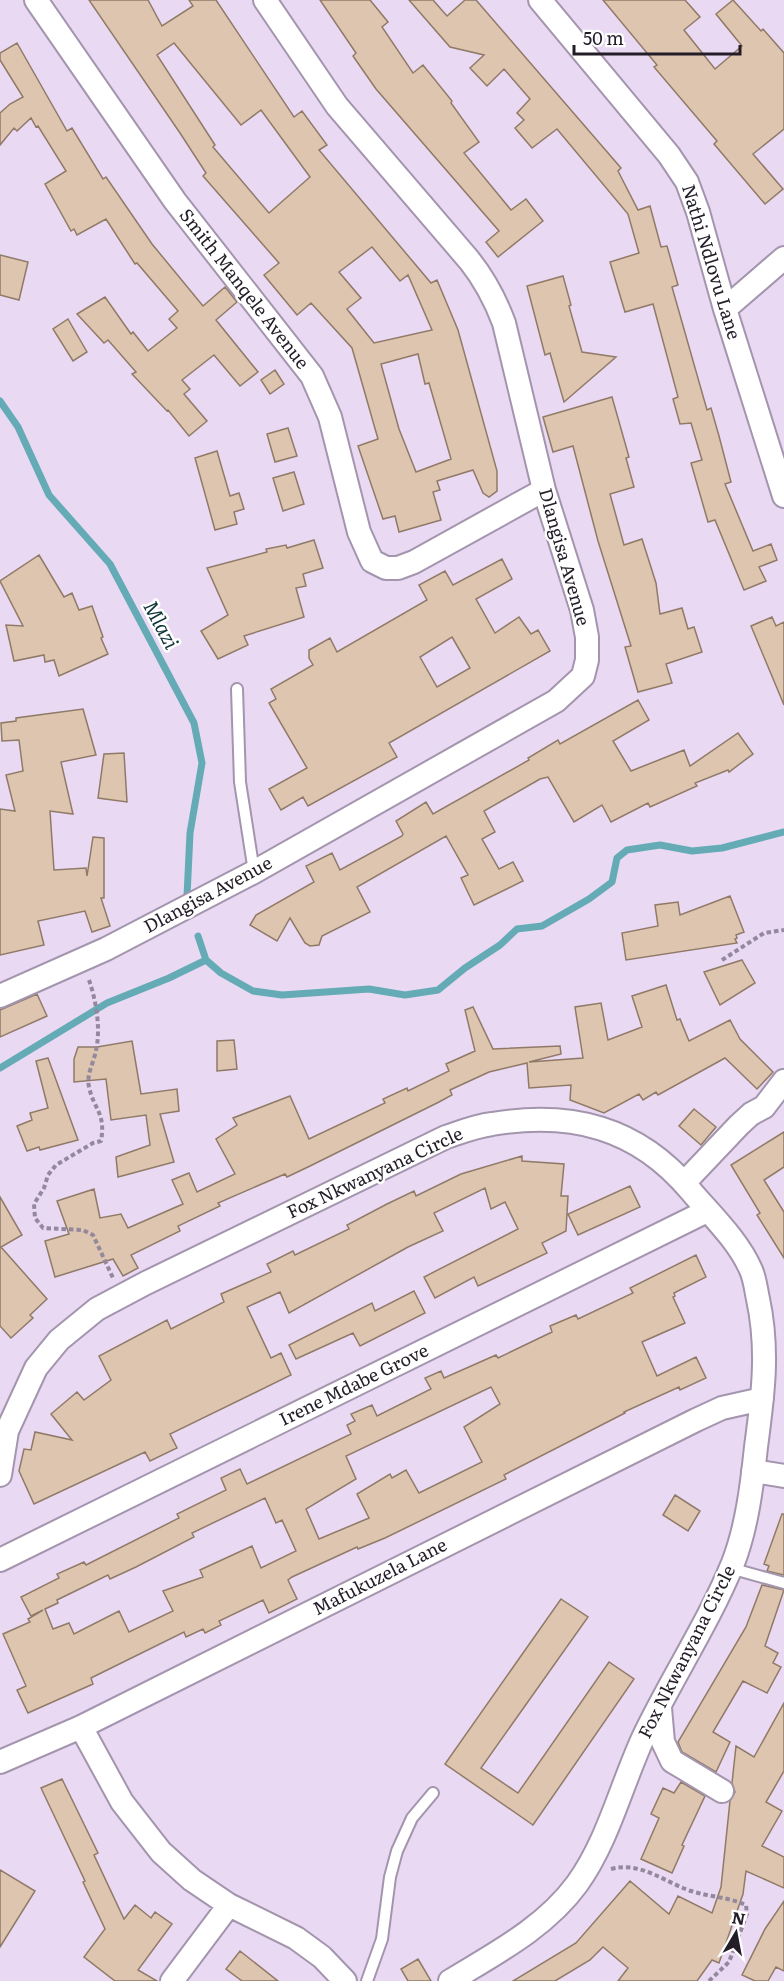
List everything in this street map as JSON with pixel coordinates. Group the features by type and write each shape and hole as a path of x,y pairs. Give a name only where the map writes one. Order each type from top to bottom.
{"street":[{"name":"Smith Manqele Avenue","path":"36,0 175,201 312,376 330,417 359,532 372,561 386,568 398,568 414,562 544,490"},
{"name":"Dlangisa Avenue","path":"0,996 106,949 254,872 556,701 583,676 587,660 587,637 582,610 544,490 504,323 496,301 485,279 337,106 265,0"},
{"name":"Nathi Ndlovu Lane","path":"540,0 669,155 687,182 784,496"},
{"path":"725,309 784,258"},
{"path":"684,1183 739,1125 751,1114 764,1107 784,1081"},
{"name":"Fox Nkwanyana Circle","path":"0,1475 7,1431 36,1368 59,1340 97,1309 446,1137 489,1124 526,1120 570,1120 602,1127 633,1141 663,1162 684,1183 738,1248 752,1272 764,1326 765,1359 762,1399 745,1521 730,1568 712,1611 644,1738 596,1850 581,1877 552,1913 531,1930 450,1981"},
{"name":"Irene Mdabe Grove","path":"0,1560 707,1211"},
{"name":"Mafukuzela Lane","path":"0,1762 81,1727 696,1420 722,1408 762,1399"},
{"path":"753,1472 784,1476"},
{"path":"660,1708 663,1742 672,1761 722,1791"},
{"path":"81,1727 122,1802 161,1852 192,1880 229,1905 296,1938 322,1957 345,1981"},
{"path":"172,1981 229,1905"}],"lane":[{"path":"237,689 240,782 254,872"},
{"path":"730,1568 784,1583"},
{"path":"367,1981 382,1939 390,1876 397,1851 412,1818 433,1793"}],"path":[{"path":"722,960 764,933 784,930"},
{"path":"90,984 97,1027 97,1050 89,1074 89,1087 104,1127 101,1141 93,1143 56,1165 34,1204 35,1218 43,1228 83,1230 93,1236 122,1296"},
{"path":"581,1877 617,1867 644,1870 689,1891 732,1899 746,1905 747,1914 729,1962 709,1981"}],"building":[{"path":"89,0 148,0 162,26 193,6 189,0 216,0 294,117 302,111 327,145 319,150 431,283 437,280 458,330 497,471 497,491 489,497 483,493 473,470 437,481 440,490 433,492 441,520 399,532 395,516 383,519 358,446 378,439 352,348 311,303 297,315 264,275 279,263 203,176 206,173","holes":["174,43 241,125 261,110 310,177 269,213 213,147 215,145 157,55","372,247 400,281 408,275 432,330 374,343 347,309 361,298 339,272","418,354 425,384 429,383 451,459 416,472 399,429 381,364"]},
{"path":"320,0 370,0 388,22 382,27 413,73 423,65 452,101 451,103 479,142 464,153 511,210 526,199 543,221 498,257 486,242 499,231 376,89 353,56 356,53"},
{"path":"409,0 433,0 447,16 465,0 476,0 621,168 618,171 638,210 650,206 661,247 667,246 678,285 672,287 707,410 711,408 719,436 731,482 725,484 753,551 771,544 777,560 759,567 766,581 744,590 715,520 708,522 691,463 702,460 691,423 680,424 673,399 678,397 653,304 625,312 610,262 639,253 628,214 557,129 532,148 515,128 524,120 517,113 530,99 504,69 487,86 470,68 484,55 450,47"},
{"path":"603,0 685,0 700,17 684,30 715,69 742,46 716,14 733,0 761,31 763,29 784,53 784,129 753,154 783,189 765,204 714,144 717,141 654,67 657,65"},
{"path":"17,43 67,131 72,128 103,179 106,177 152,244 203,306 225,287 237,302 216,320 258,372 240,386 214,355 182,380 190,389 184,394 207,421 189,436 168,410 132,374 136,372 108,340 104,343 77,314 105,297 131,334 133,332 148,351 177,328 169,319 178,311 137,263 135,264 106,219 77,235 74,229 71,231 45,184 66,171 31,118 17,131 14,128 0,145 0,113 23,97 0,60 0,53"},
{"path":"0,255 28,262 19,300 0,295"},
{"path":"563,276 582,352 616,357 564,402 550,353 545,355 527,286"},
{"path":"68,319 87,352 73,361 53,329"},
{"path":"275,370 284,384 270,394 261,380"},
{"path":"612,397 629,457 626,458 634,487 610,494 624,545 642,539 656,583 660,614 682,608 688,629 694,627 702,652 666,664 672,683 638,692 625,647 631,646 598,541 573,446 553,452 543,417"},
{"path":"288,428 297,456 275,462 267,434"},
{"path":"217,451 230,496 239,493 244,509 234,512 237,524 215,530 195,458"},
{"path":"294,472 304,504 283,511 273,478"},
{"path":"314,540 323,568 303,574 306,586 296,588 304,617 244,636 248,645 218,659 201,631 228,615 207,568 267,552 266,549 286,545 287,548"},
{"path":"39,555 64,597 72,593 79,610 92,606 108,654 59,676 54,660 45,662 44,655 14,661 6,625 23,626 0,581"},
{"path":"502,559 512,579 476,599 495,633 519,617 531,634 538,630 550,651 389,743 397,757 308,806 303,797 281,810 269,789 307,768 269,703 276,699 271,689 313,665 309,658 309,650 330,638 337,652 427,600 419,585 445,571 453,585","holes":["452,637 470,668 437,687 420,657"]},
{"path":"772,617 776,626 784,622 784,705 751,626"},
{"path":"638,700 649,720 613,741 631,771 684,750 690,766 738,733 753,754 729,772 728,770 695,783 697,786 650,807 648,803 611,822 602,805 574,822 548,777 540,779 484,811 495,832 482,839 499,869 513,862 523,881 474,905 461,878 468,875 446,836 357,887 370,912 322,936 319,945 310,946 305,943 290,918 277,941 250,925 256,915 314,882 306,866 332,853 340,870 402,836 396,821 426,802 433,814 529,760 528,758 558,740 560,744"},
{"path":"83,709 96,755 61,762 73,814 50,811 54,870 86,868 87,876 93,837 104,838 104,898 101,898 110,926 92,932 85,911 38,921 44,945 0,955 0,809 15,811 6,775 23,771 19,740 2,741 1,723 16,721 16,718"},
{"path":"124,753 127,802 98,798 104,754"},
{"path":"730,896 744,932 736,935 737,943 626,960 622,933 658,926 655,905 678,902 680,915"},
{"path":"742,960 755,983 720,1005 704,972"},
{"path":"666,985 677,1020 680,1019 689,1041 730,1020 740,1039 773,1072 757,1089 725,1058 658,1095 656,1092 643,1100 639,1094 604,1113 570,1100 571,1085 529,1088 527,1063 489,1072 450,1090 452,1095 439,1102 308,1167 287,1177 285,1174 218,1203 220,1206 178,1226 180,1231 131,1255 138,1268 123,1276 113,1259 55,1277 45,1241 69,1234 57,1201 94,1189 100,1218 121,1214 128,1228 183,1204 172,1180 189,1173 197,1192 235,1174 216,1139 237,1125 233,1118 290,1096 309,1139 385,1103 383,1099 407,1088 408,1091 449,1071 446,1064 475,1051 465,1010 473,1007 493,1049 560,1046 561,1054 529,1062 583,1058 575,1007 601,1003 608,1040 642,1027 632,996"},
{"path":"37,994 47,1016 0,1037 0,1010"},
{"path":"234,1040 237,1069 217,1071 217,1041"},
{"path":"132,1041 141,1094 177,1089 179,1111 160,1114 174,1162 118,1177 116,1157 150,1145 146,1115 111,1120 106,1079 74,1082 74,1059 78,1047 97,1047"},
{"path":"48,1058 78,1140 27,1151 17,1126 32,1120 30,1113 48,1108 36,1061"},
{"path":"694,1109 716,1127 701,1145 679,1126"},
{"path":"784,1132 784,1167 764,1180 784,1212 784,1258 757,1215 760,1213 731,1165"},
{"path":"522,1156 522,1161 564,1164 561,1196 568,1196 566,1231 542,1243 547,1253 478,1286 474,1277 435,1298 424,1277 518,1229 505,1202 491,1209 485,1188 434,1213 443,1231 408,1247 289,1313 280,1292 247,1307 271,1358 281,1353 291,1375 170,1434 177,1448 150,1461 145,1452 34,1504 19,1471 24,1449 31,1450 35,1432 72,1440 51,1414 77,1392 84,1400 111,1380 99,1356 167,1320 171,1329 224,1302 221,1294 271,1272 267,1264 293,1251 295,1255 349,1229 347,1225 414,1191 416,1196 461,1174"},
{"path":"630,1186 640,1207 578,1235 568,1214"},
{"path":"0,1197 22,1235 1,1247 47,1299 30,1315 33,1318 11,1338 0,1326"},
{"path":"696,1255 706,1277 674,1293 673,1297 685,1323 642,1342 657,1376 696,1357 706,1378 680,1390 679,1387 624,1412 504,1475 506,1479 385,1538 358,1549 357,1547 292,1577 288,1580 297,1599 269,1613 263,1600 219,1621 221,1625 205,1633 203,1629 186,1637 184,1632 91,1678 93,1684 28,1713 17,1690 26,1686 3,1634 30,1622 28,1619 43,1610 31,1616 21,1597 59,1578 57,1574 84,1562 86,1565 179,1518 177,1514 226,1490 221,1478 240,1469 247,1484 351,1434 347,1425 355,1421 351,1414 372,1405 377,1416 431,1389 425,1378 441,1371 444,1378 496,1355 498,1358 552,1332 550,1326 576,1315 578,1319 633,1293 630,1288","holes":["491,1387 500,1404 464,1427 482,1462 419,1493 406,1470 392,1478 390,1474 357,1494 369,1518 319,1539 306,1509 356,1479 346,1456","265,1498 276,1523 282,1520 296,1551 261,1568 252,1546 200,1570 203,1577 163,1591 173,1611 129,1632 119,1611 74,1634 69,1623 53,1629 45,1609 58,1603 57,1600 108,1575 110,1579 136,1567 194,1537 192,1533"]},
{"path":"414,1291 425,1313 360,1346 353,1333 296,1359 289,1345 372,1303 375,1311"},
{"path":"675,1495 700,1511 688,1531 663,1515"},
{"path":"782,1514 784,1514 784,1575 767,1571 769,1566 764,1564"},
{"path":"762,1585 784,1590 765,1646 778,1653 773,1663 781,1667 767,1693 743,1681 713,1732 730,1742 716,1772 682,1752 678,1742 746,1627"},
{"path":"561,1599 588,1617 481,1768 518,1793 609,1662 634,1679 533,1825 445,1764"},
{"path":"784,1703 784,1771 766,1802 782,1811 762,1846 784,1857 784,1888 746,1871 743,1894 719,1963 712,1960 697,1981 618,1981 628,1968 603,1947 590,1960 555,1981 513,1981 576,1943 630,1881 669,1914 678,1896 712,1913 721,1887 730,1801 735,1792 732,1783 736,1746 754,1757"},
{"path":"62,1779 98,1853 94,1855 124,1919 135,1905 151,1918 155,1912 172,1924 138,1970 157,1981 115,1981 84,1957 105,1929 41,1788"},
{"path":"681,1782 705,1796 682,1845 684,1846 672,1873 641,1859 659,1818 651,1814 663,1788 674,1793"},
{"path":"0,1870 35,1891 0,1947"},
{"path":"784,1901 784,1971 776,1967 768,1981 755,1981 742,1975 765,1929"},
{"path":"240,1951 278,1981 242,1981 226,1969"},
{"path":"418,1959 431,1981 408,1981 401,1969"}],"waterway":[{"name":"Mlazi","path":"0,401 18,427 49,495 110,564 194,723 202,763 190,833 187,896"},
{"path":"198,936 206,960 221,973 253,991 282,995 369,989 405,995 438,990 465,968 500,945 517,929 542,926 589,899 612,882 617,858 627,850 660,845 692,851 722,848 784,832"},
{"path":"0,1068 107,1003 206,960"}]}
